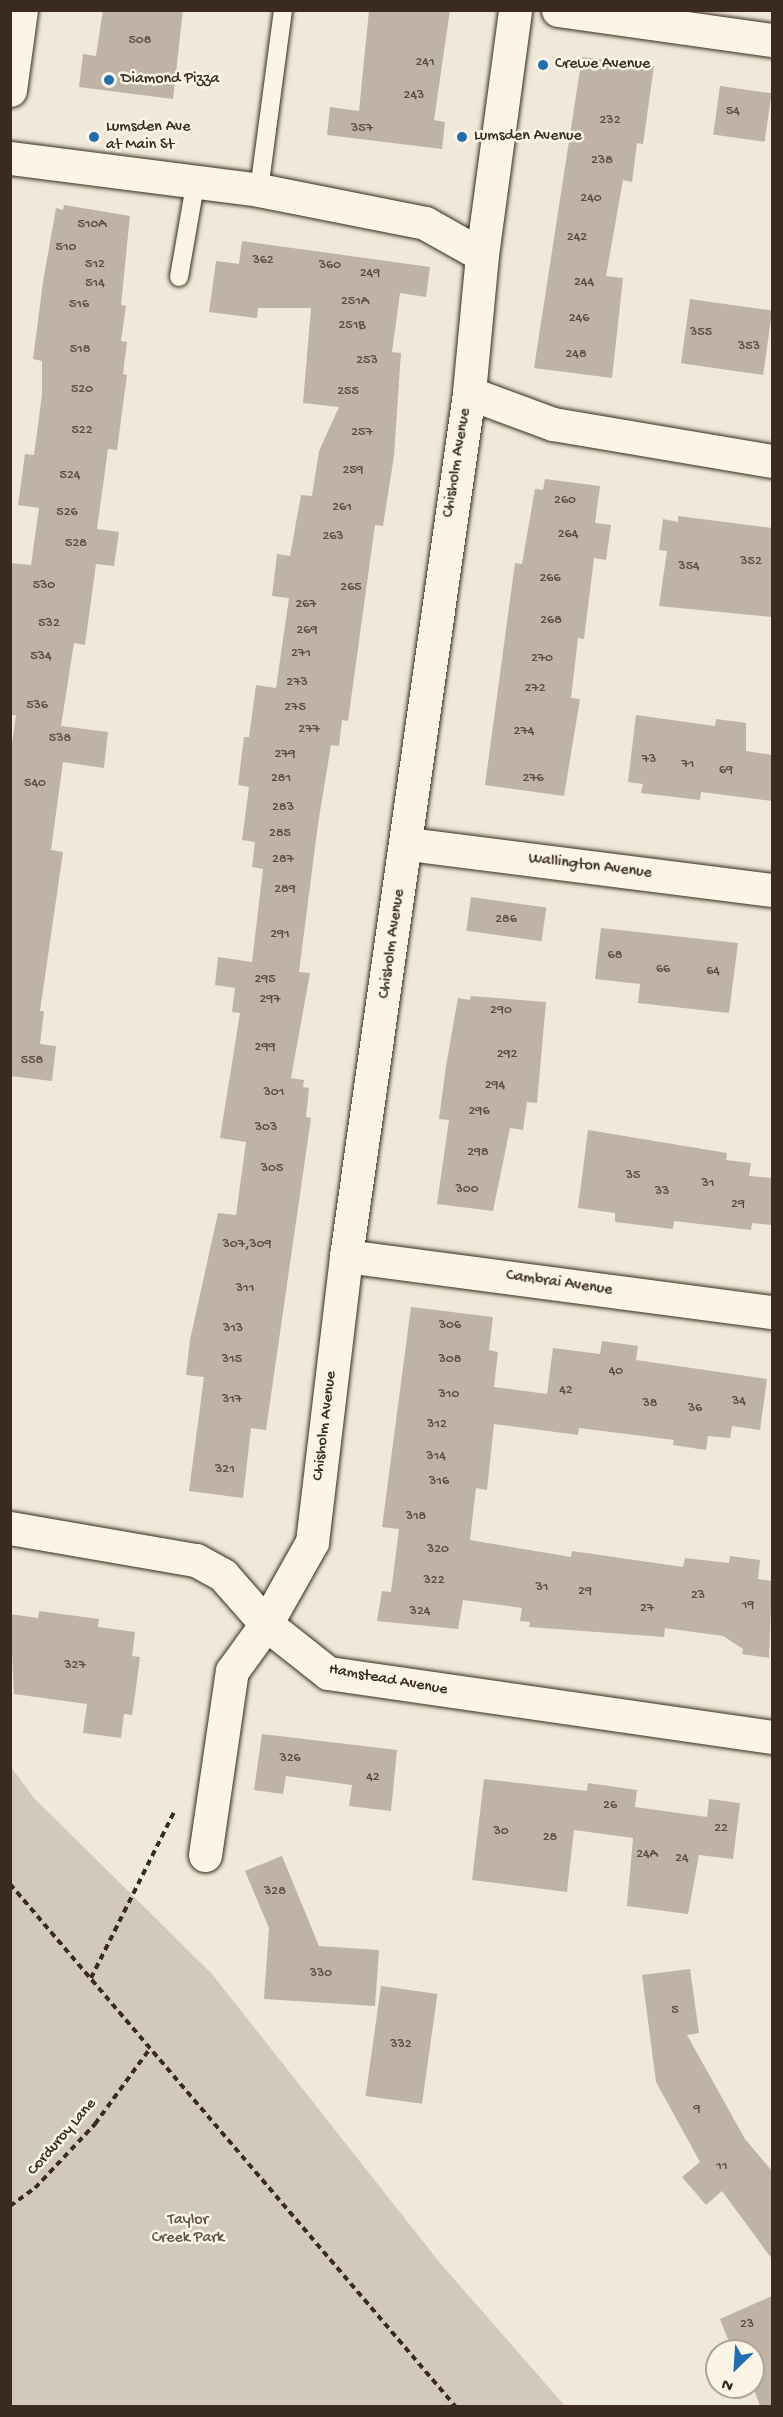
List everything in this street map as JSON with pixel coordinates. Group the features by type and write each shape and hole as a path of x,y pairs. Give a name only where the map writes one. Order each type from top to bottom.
{"street":[{"path":"10,90 21,10"},
{"name":"Chisholm Avenue","path":"205,1855 232,1671 266,1624 312,1542 346,1256 408,844 469,393 482,255 515,10"},
{"path":"558,10 772,40"},
{"path":"10,158 259,189 425,223 482,255"},
{"path":"469,393 553,424 772,461"},
{"name":"Wallington Avenue","path":"408,844 772,890"},
{"name":"Cambrai Avenue","path":"346,1256 772,1312"},
{"name":"Hamstead Avenue","path":"10,1528 196,1560 223,1575 266,1624 328,1673 772,1737"}],"lane":[{"path":"259,189 283,10"},
{"path":"179,277 196,180"}],"path":[{"path":"91,1978 179,1803"},
{"path":"10,1884 149,2050 455,2406"},
{"name":"Corduroy Lane","path":"10,2206 35,2188 94,2124 149,2050"}],"green space":[{"name":"Taylor Creek Park","path":"11,1767 34,1798 212,1974 440,2263 565,2406 11,2406"}],"building":[{"path":"103,10 183,10 173,99 79,87 83,54 96,56"},
{"path":"369,10 450,10 434,120 445,122 442,149 327,135 330,107 359,111"},
{"path":"582,57 654,66 643,144 637,143 632,182 623,180 606,276 623,278 612,378 534,368"},
{"path":"720,86 771,93 765,142 713,135"},
{"path":"64,205 130,216 121,305 126,306 121,341 127,342 123,374 127,375 117,450 108,449 97,529 119,532 114,566 96,564 85,645 74,643 61,726 108,732 104,768 63,762 51,850 63,852 40,1011 44,1011 40,1044 56,1046 52,1081 10,1076 10,758 16,715 10,715 10,563 31,565 39,508 18,505 25,454 34,455 42,395 42,361 33,359 43,282 56,208 63,210"},
{"path":"242,241 430,267 426,297 400,293 392,352 401,353 394,456 383,526 375,525 348,721 342,720 339,746 331,745 318,824 299,972 310,973 291,1078 304,1080 303,1087 309,1088 306,1117 311,1118 266,1430 251,1428 243,1498 189,1491 204,1377 186,1375 190,1340 218,1213 236,1215 246,1142 220,1138 240,1013 232,1012 235,988 215,985 218,957 252,962 263,869 252,867 255,842 242,840 249,787 238,785 244,737 249,737 256,685 276,688 289,598 272,596 277,554 290,556 301,495 312,496 319,451 339,407 303,403 311,308 258,308 257,318 209,312 216,261 239,264"},
{"path":"690,299 772,311 763,375 681,363"},
{"path":"545,479 600,486 595,523 611,525 606,560 594,558 584,639 578,638 571,698 580,699 564,796 485,785 515,563 522,564 535,489 543,490"},
{"path":"678,516 772,528 772,617 659,606 667,551 659,550 663,519 678,522"},
{"path":"636,715 715,726 716,719 746,723 746,751 772,755 772,801 701,792 700,800 641,793 643,784 628,782"},
{"path":"471,897 546,908 542,941 466,931"},
{"path":"601,928 738,943 729,1013 638,1003 640,984 595,979"},
{"path":"471,996 546,1002 537,1103 527,1102 523,1130 510,1128 493,1211 437,1204 449,1120 439,1119 446,1066 458,998 470,1000"},
{"path":"588,1130 727,1153 726,1160 751,1163 749,1176 772,1178 772,1225 752,1223 751,1230 674,1221 673,1229 615,1222 615,1213 578,1208"},
{"path":"411,1307 493,1317 489,1350 498,1352 494,1387 547,1394 553,1348 600,1354 602,1341 638,1346 636,1360 767,1379 760,1430 732,1426 730,1438 708,1436 706,1450 673,1445 674,1440 579,1428 578,1435 494,1424 487,1490 476,1488 470,1540 571,1557 572,1551 683,1567 685,1558 729,1563 730,1556 760,1560 758,1579 772,1581 769,1658 742,1654 743,1649 723,1636 665,1628 664,1637 529,1627 530,1622 520,1621 522,1608 463,1600 458,1629 377,1621 382,1591 391,1592 399,1529 382,1527"},
{"path":"39,1611 99,1619 98,1627 135,1632 132,1656 140,1657 135,1695 132,1715 124,1714 121,1738 83,1733 87,1704 14,1694 10,1614 38,1618"},
{"path":"262,1734 397,1750 391,1811 349,1806 352,1785 286,1776 283,1794 254,1790"},
{"path":"484,1779 587,1791 588,1783 637,1790 635,1807 707,1817 709,1799 740,1803 733,1859 699,1855 688,1914 627,1906 633,1838 574,1830 567,1892 472,1880"},
{"path":"282,1856 319,1946 379,1950 375,2006 264,1999 269,1928 245,1871"},
{"path":"690,1969 699,2033 687,2035 745,2139 772,2171 772,2259 722,2191 706,2205 682,2177 700,2162 656,2082 642,1975"},
{"path":"381,1986 437,1994 422,2104 366,2096"},
{"path":"772,2296 772,2406 760,2406 757,2399 765,2399 765,2339 728,2339 720,2319"}],"place":[{"name":"Crewe Avenue","path":"543,65"},
{"name":"Diamond Pizza","path":"109,80"},
{"name":"Lumsden Ave at Main St","path":"94,137"},
{"name":"Lumsden Avenue","path":"462,137"}]}
